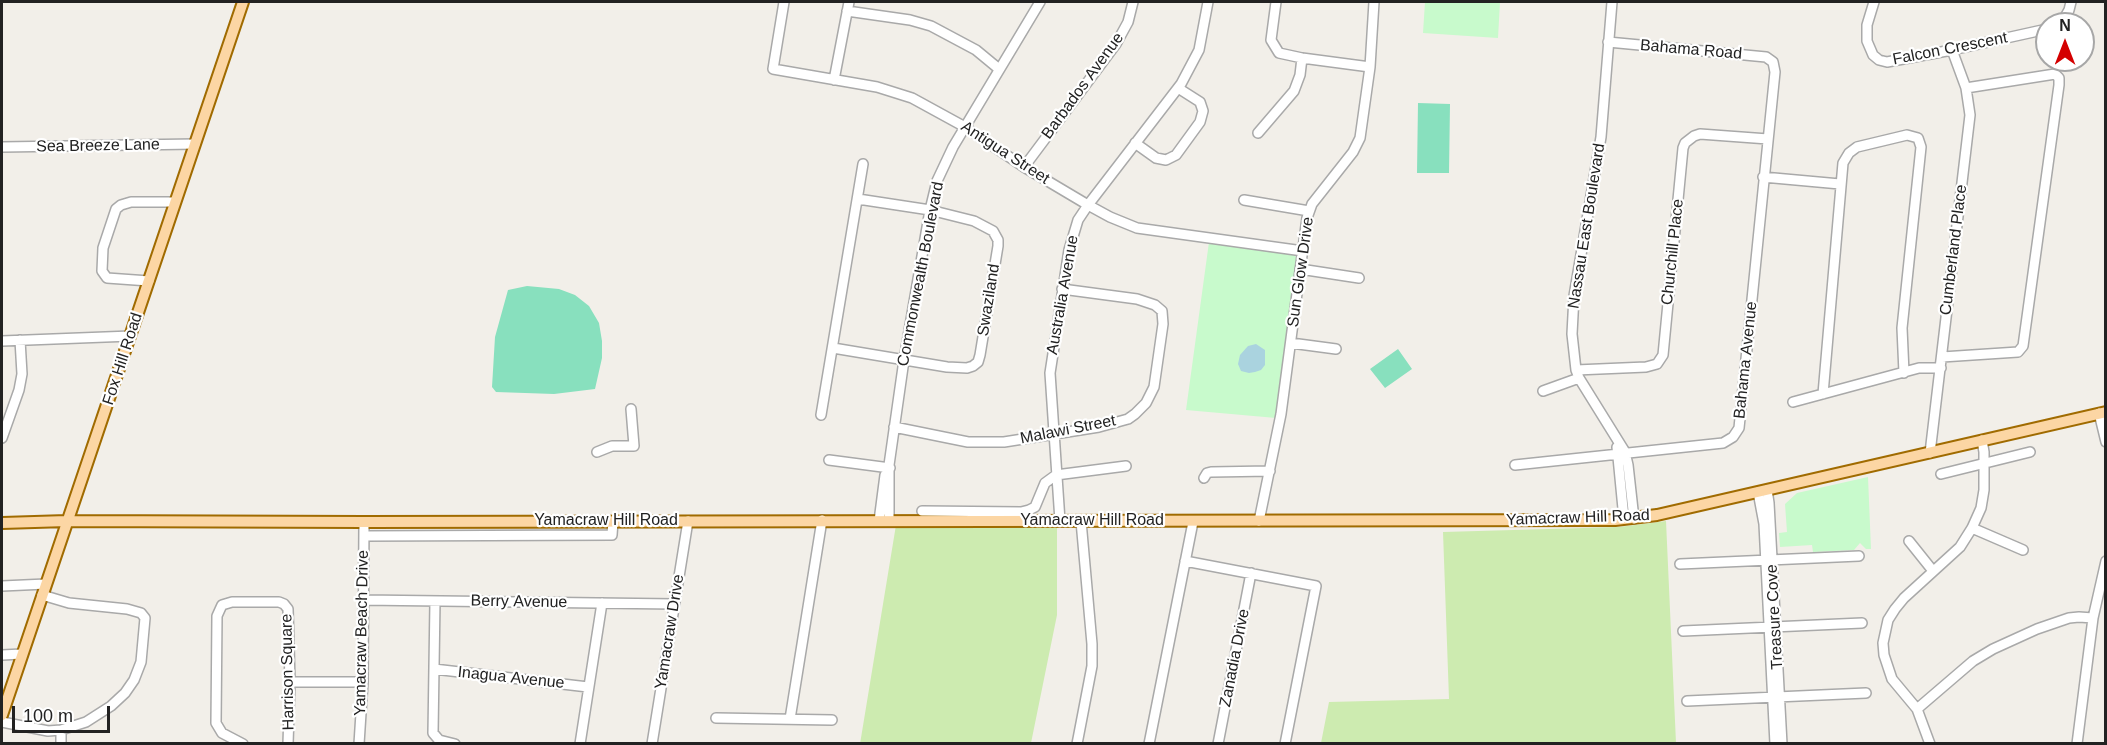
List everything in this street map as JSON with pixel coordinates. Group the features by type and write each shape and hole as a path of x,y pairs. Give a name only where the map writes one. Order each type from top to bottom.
{"main road":[{"name":"Fox Hill Road","path":"2,714 243,2"},
{"name":"Yamacraw Hill Road","path":"2,523 822,520 1192,522 1629,519 1930,453 2102,412"},
{"path":"77,493 80,510 86,517 100,521"},
{"path":"44,522 52,525 58,531 60,544"}],"street":[{"name":"Antigua Street","path":"784,2 773,69 895,92 912,98 965,127 1024,167 1088,205 1137,228 1303,252"},
{"name":"Commonwealth Boulevard","path":"884,521 888,467 904,360 930,210 941,170 1040,2"},
{"name":"Barbados Avenue","path":"1024,167 1116,44 1128,22 1133,2"},
{"name":"Australia Avenue","path":"1060,521 1050,373 1069,250 1078,220 1088,205 1178,88 1199,50 1208,2"},
{"path":"1276,2 1271,35 1272,45 1279,53 1370,67"},
{"name":"Sun Glow Drive","path":"1259,521 1281,414 1309,211 1353,152 1360,138 1370,67 1374,2"},
{"name":"Nassau East Boulevard","path":"1612,2 1601,137 1574,296 1572,334 1577,374 1629,465 1629,519"},
{"name":"Falcon Crescent","path":"1874,2 1867,25 1867,41 1869,48 1879,60 1887,62 2035,32"},
{"path":"834,80 848,6 931,26 976,50 999,69"},
{"name":"Bahama Road","path":"1608,42 1766,57 1773,62"},
{"name":"Cumberland Place","path":"1930,453 1970,115 1966,88 1952,50"},
{"path":"1258,133 1294,91 1300,75 1302,58"},
{"name":"Bahama Avenue","path":"1515,465 1723,443 1736,433 1741,417 1775,72 1773,62"},
{"path":"1942,357 2018,352 2023,346 2060,85 2059,78 2055,74 1966,88"},
{"path":"1135,143 1156,158 1166,160 1176,155 1200,122 1203,111 1200,102 1178,88"},
{"name":"Churchill Place","path":"1543,391 1577,374 1657,364 1663,354 1685,143 1694,136 1710,134 1768,139"},
{"path":"1823,394 1842,162 1857,147 1907,135 1918,138 1921,147 1902,327 1904,373"},
{"name":"Sea Breeze Lane","path":"2,147 195,144"},
{"path":"820,415 863,164"},
{"path":"1763,177 1840,184"},
{"name":"Swaziland","path":"833,348 947,367 968,368 978,362 980,355 998,240 993,231 982,223 930,210 858,199"},
{"path":"1244,200 1309,211"},
{"path":"149,281 107,278 102,271 103,248 116,209 121,205 131,202 175,202"},
{"path":"1300,268 1359,278"},
{"name":"Malawi Street","path":"894,427 968,442 1004,442 1108,424 1128,418 1142,408 1151,396 1154,387 1163,319 1160,308 1151,302 1062,289"},
{"path":"2,341 131,336"},
{"path":"2,438 19,390 22,374 20,340"},
{"path":"1291,343 1336,349"},
{"path":"1793,402 1919,368 1941,368"},
{"path":"597,452 612,446 634,446 631,409"},
{"path":"2102,412 2106,442"},
{"path":"1930,744 1917,709 1892,679 1884,655 1883,643 1888,620 1895,609 1960,547 1972,528 1981,508 1984,490 1985,463 1982,441"},
{"path":"1941,474 2030,452"},
{"path":"829,460 888,467"},
{"path":"922,511 1029,510 1035,507 1045,483 1056,475 1126,466"},
{"path":"1204,478 1207,473 1211,472 1270,471"},
{"name":"Treasure Cove","path":"1762,491 1769,502 1769,560 1776,697 1775,744"},
{"path":"790,719 822,520"},
{"path":"363,536 612,535 613,521"},
{"name":"Yamacraw Drive","path":"652,744 688,521"},
{"path":"1077,744 1092,666 1081,521"},
{"name":"Yamacraw Beach Drive","path":"359,744 363,682 364,522"},
{"path":"513,522 513,536"},
{"path":"1149,744 1192,522"},
{"path":"1972,528 2023,550"},
{"path":"1909,541 1934,571"},
{"path":"1680,564 1859,556"},
{"path":"1185,561 1316,586 1286,744"},
{"path":"2077,744 2093,618 2106,561"},
{"name":"Zanadia Drive","path":"1218,744 1251,573"},
{"path":"2,586 44,589 69,603 134,610 145,618 141,662 134,680 125,693 111,705 86,722 61,730 48,731 2,722"},
{"name":"Berry Avenue","path":"363,600 675,604"},
{"name":"Harrison Square","path":"243,744 222,733 216,723 217,616 222,605 232,602 275,601 286,605 290,620 288,744"},
{"path":"435,601 433,733 439,740 455,744"},
{"path":"580,744 602,603"},
{"path":"1917,709 1973,661 2003,644 2070,618 2093,618"},
{"path":"1683,631 1862,623"},
{"path":"2,655 22,654"},
{"name":"Inagua Avenue","path":"434,669 588,687"},
{"path":"290,682 363,682"},
{"path":"1687,701 1866,693"},
{"name":"Treasure Cove","path":"1776,697 1782,744"},
{"path":"716,718 832,720"},
{"path":"61,730 62,744"}],"green space":[{"path":"1425,2 1500,2 1498,38 1423,33"},
{"path":"1418,103 1450,104 1449,173 1417,173"},
{"path":"1209,242 1293,252 1297,259 1276,418 1186,410"},
{"path":"527,286 559,289 575,295 589,306 599,323 602,341 602,358 595,389 554,394 496,392 492,387 495,337 508,290"},
{"path":"1398,349 1412,369 1385,388 1370,369"},
{"path":"1868,477 1871,549 1866,549 1860,543 1854,550 1813,552 1812,545 1780,547 1779,533 1787,532 1785,504 1797,493"},
{"path":"1666,521 1676,743 1321,743 1329,702 1449,699 1443,532 1619,527"},
{"path":"896,525 1057,525 1057,615 1031,743 860,744"}],"water":[{"path":"1256,344 1265,350 1265,365 1261,370 1255,372 1241,371 1238,364 1240,355 1248,346"}]}
